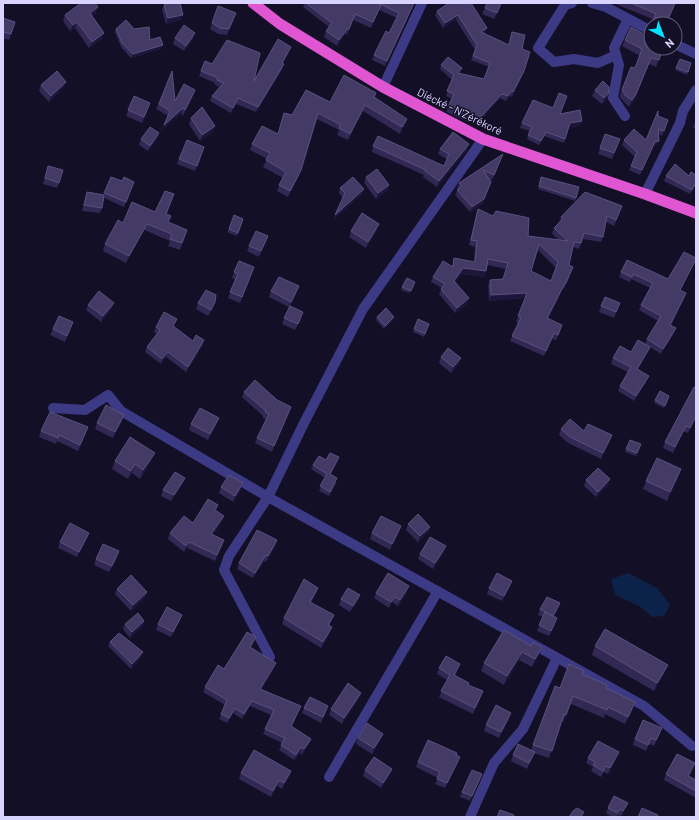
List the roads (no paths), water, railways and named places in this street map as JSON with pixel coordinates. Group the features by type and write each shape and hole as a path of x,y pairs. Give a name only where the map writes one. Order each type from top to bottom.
{"highway":[{"name":"Diécké - N'Zérékoré","path":"253,3 299,36 383,87 483,139 645,194 696,213"}],"street":[{"path":"383,87 422,3"},
{"path":"572,3 565,5 538,48 554,62 574,59 598,63 616,55"},
{"path":"592,3 606,7 643,27"},
{"path":"625,116 613,98 619,65 614,48 628,19"},
{"path":"683,48 696,54"},
{"path":"645,194 680,123 684,111 696,90"},
{"path":"270,657 224,570 228,556 268,497 304,423 363,309 483,139"},
{"path":"53,408 85,410 108,395 121,411 268,497 644,706 692,746"},
{"path":"329,777 438,591"},
{"path":"470,817 494,763 523,729 557,658"}],"water":[{"path":"628,573 657,588 670,605 664,616 652,617 639,606 615,595 611,579"}]}
